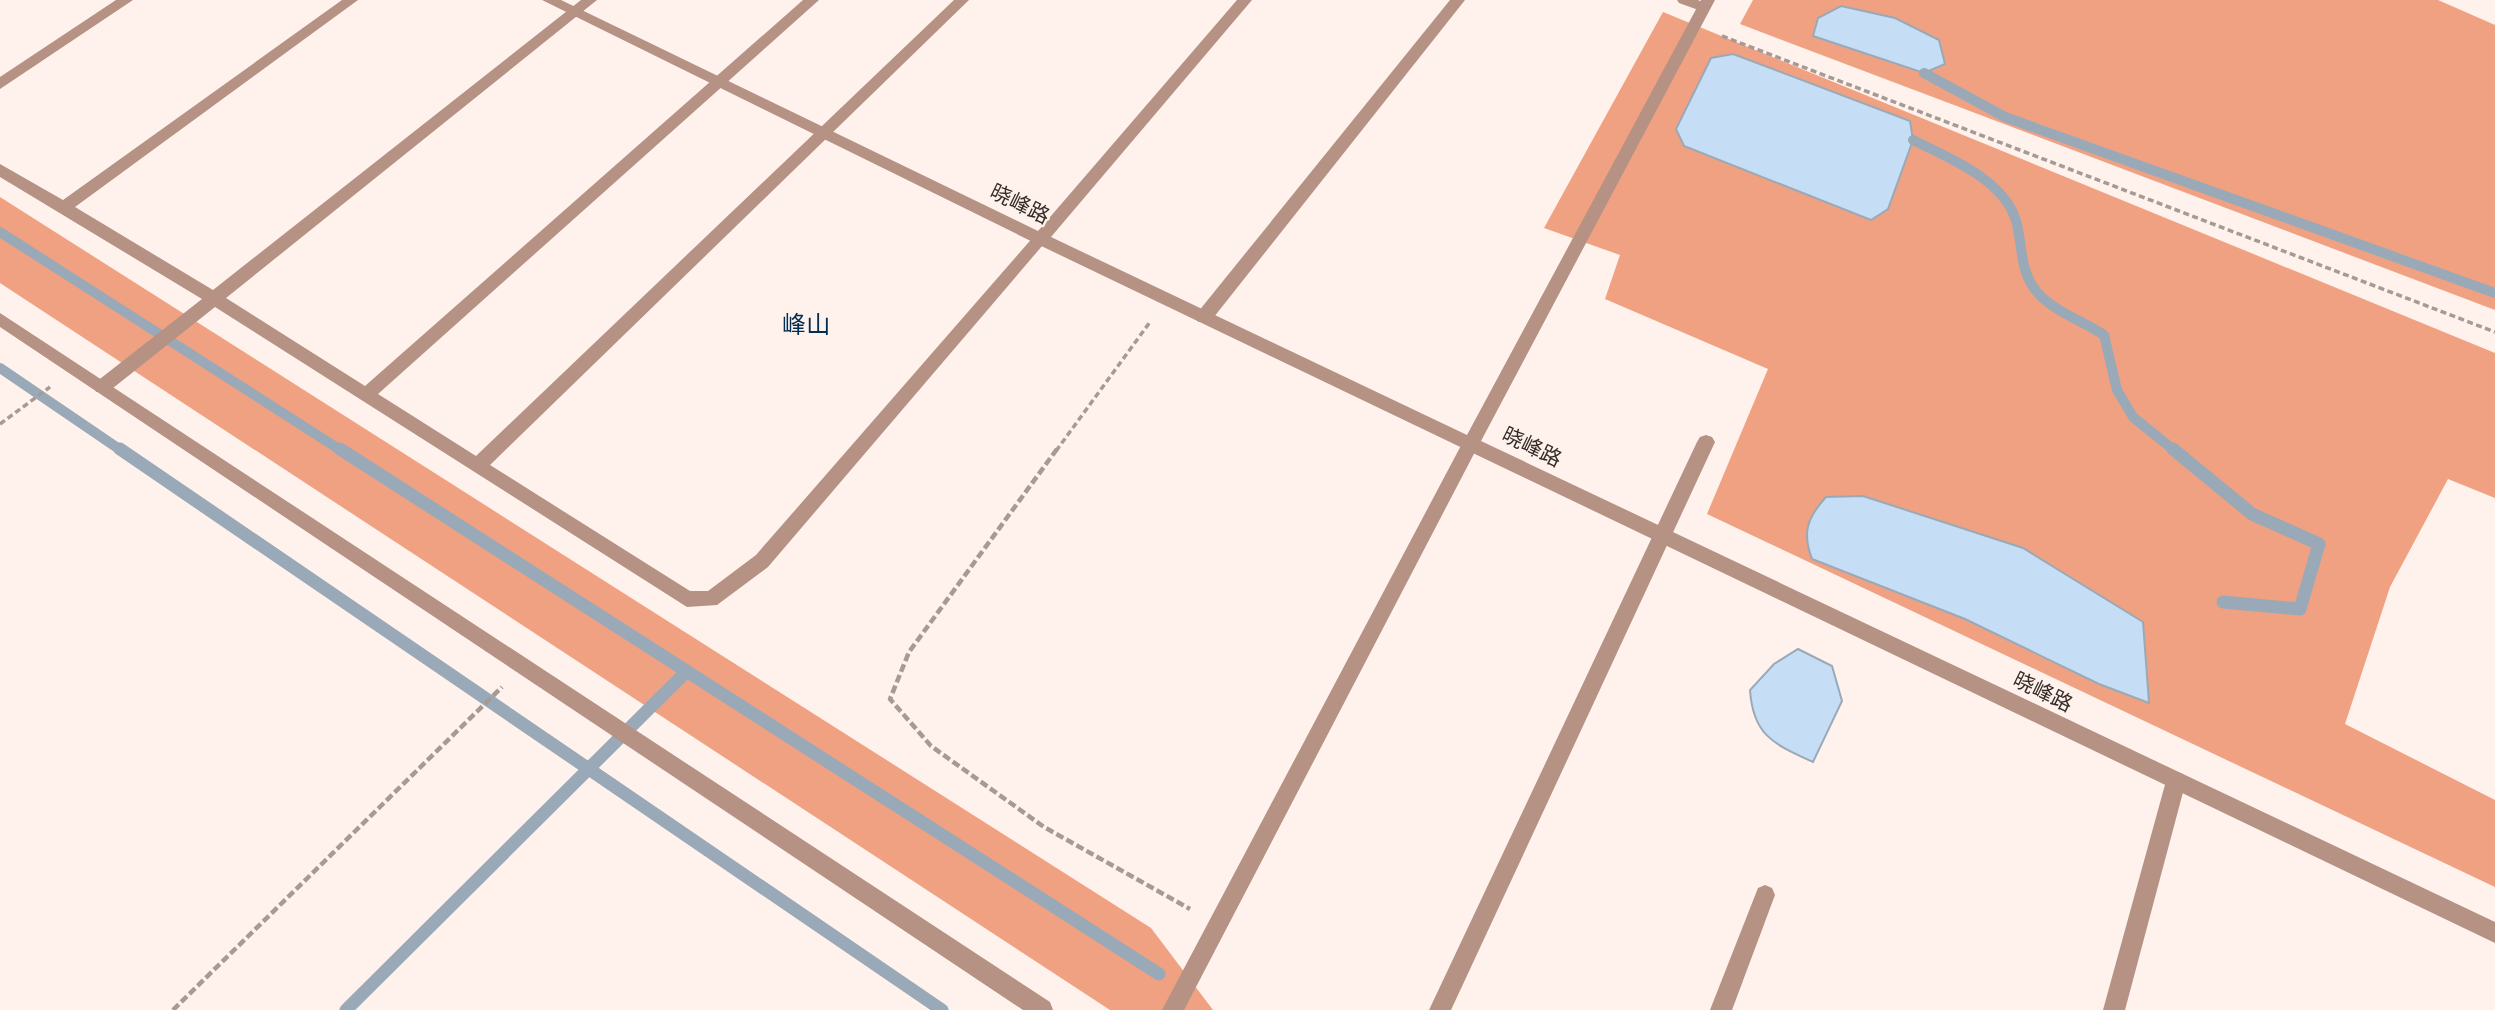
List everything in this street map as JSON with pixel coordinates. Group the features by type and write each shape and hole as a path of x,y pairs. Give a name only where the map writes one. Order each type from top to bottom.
{"street":[{"path":"0,84 126,0"},
{"path":"63,208 351,0"},
{"name":"晓峰路","path":"549,0 1040,239 2495,933"},
{"path":"102,387 590,0"},
{"path":"366,395 812,0"},
{"path":"477,466 961,0"},
{"path":"0,170 214,298 687,600 711,599 762,561 1245,0"},
{"path":"1204,317 1458,0"},
{"path":"1173,1010 1471,443 1706,4 1684,0"},
{"path":"0,319 1042,1010"},
{"path":"1440,1010 1706,442"},
{"path":"2114,1010 2176,781"},
{"path":"1721,1010 1765,895"}],"path":[{"path":"1695,25 2495,332"},
{"path":"1167,299 908,652 890,699 931,746 1044,827 1218,924"},
{"path":"0,424 55,383"},
{"path":"173,1010 504,685"}],"shaded area":[{"path":"1753,0 2438,0 2495,25 2495,310 1740,24"},
{"path":"1663,12 2495,353 2495,498 2448,479 2390,587 2345,724 2495,800 2495,887 1707,514 1768,369 1605,299 1620,255 1544,228"},
{"path":"0,197 1151,928 1213,1010 1110,1010 0,283"}],"water":[{"path":"1841,6 1895,18 1939,40 1945,64 1924,73 1813,36 1818,18"},
{"path":"1733,54 1910,121 1913,140 1888,209 1871,220 1684,146 1676,129 1711,58"},
{"path":"1863,496 2023,548 2143,622 2149,703 2099,684 1965,619 1812,559 1807,541 1808,526 1826,497"},
{"path":"1798,649 1832,666 1842,701 1813,762 1787,750 1768,736 1761,728 1752,706 1750,690 1774,664"}],"waterway":[{"path":"1924,73 2005,117 2495,293"},
{"path":"1913,140 1958,162 2000,193 2010,206 2016,221 2024,267 2031,284 2051,305 2104,335 2117,390 2133,417 2175,451"},
{"path":"0,232 342,451"},
{"path":"0,368 122,451"},
{"path":"120,449 589,769"},
{"path":"340,449 687,671"},
{"path":"2173,449 2252,514 2319,544 2300,609 2223,602"},
{"path":"589,769 687,671"},
{"path":"687,671 1159,974"},
{"path":"346,1010 589,769"},
{"path":"589,769 942,1010"}],"district":[{"name":"峰山","path":"806,325"}]}
